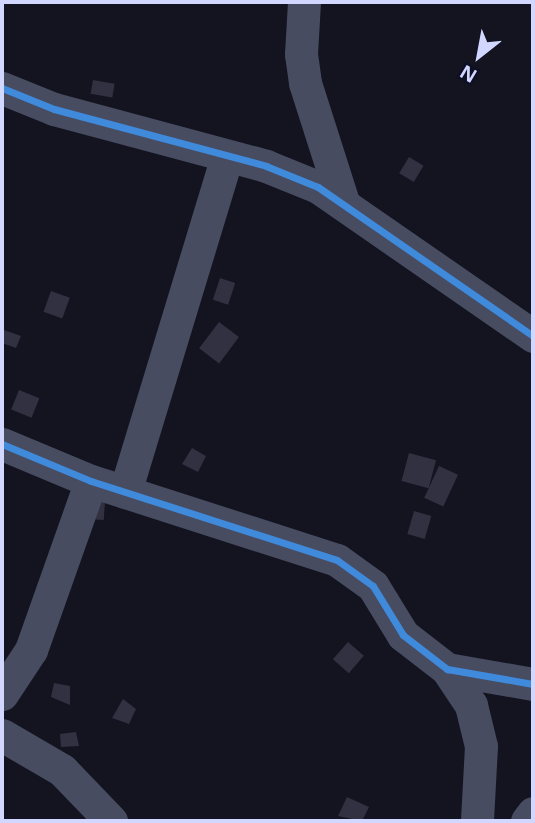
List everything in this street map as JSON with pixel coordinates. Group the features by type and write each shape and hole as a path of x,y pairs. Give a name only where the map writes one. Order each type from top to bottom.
{"street":[{"path":"304,2 301,54 305,83 343,202"},
{"path":"2,88 54,109 291,174 343,202 533,336"},
{"path":"125,492 228,158"},
{"path":"2,444 91,481 349,566 373,586 403,635 447,669 471,705 481,746 477,821"},
{"path":"2,694 31,650 91,481"},
{"path":"447,669 533,684"},
{"path":"2,736 62,770 111,821"},
{"path":"527,821 533,813"}],"building":[{"path":"93,80 115,84 112,98 91,94"},
{"path":"409,157 424,166 414,182 399,173"},
{"path":"220,278 235,283 228,305 213,300"},
{"path":"51,291 70,298 62,319 43,312"},
{"path":"219,322 239,337 219,363 199,348"},
{"path":"4,330 21,336 16,348 2,343"},
{"path":"19,390 39,398 32,418 11,409"},
{"path":"192,448 206,456 198,472 182,464"},
{"path":"409,453 436,460 429,488 401,481"},
{"path":"439,466 458,475 443,507 424,498"},
{"path":"89,501 105,502 104,520 88,519"},
{"path":"414,511 431,516 425,539 407,534"},
{"path":"348,642 364,656 349,673 333,659"},
{"path":"54,683 70,686 70,705 51,697"},
{"path":"123,699 136,709 129,724 112,718"},
{"path":"76,732 79,746 61,747 60,734"},
{"path":"347,797 369,807 362,821 338,816"}],"cycle path":[{"path":"2,88 54,109 266,166 318,187 533,336"},
{"path":"2,444 91,481 337,560 373,586 403,635 447,669 533,684"}]}
